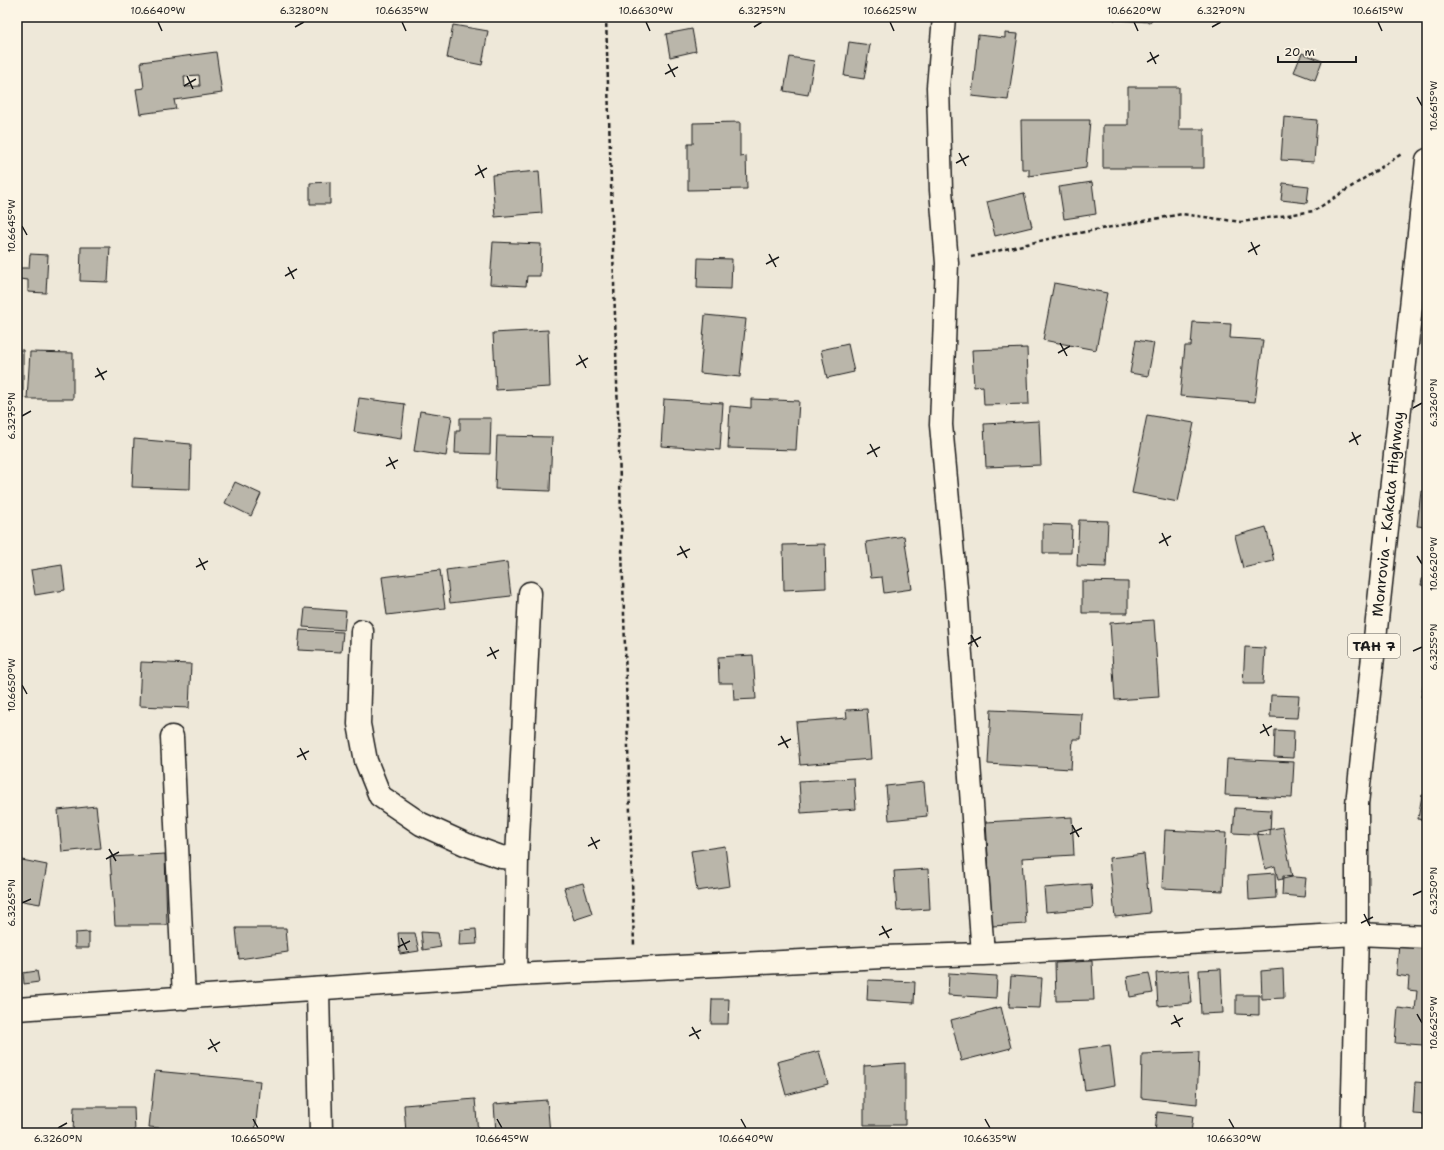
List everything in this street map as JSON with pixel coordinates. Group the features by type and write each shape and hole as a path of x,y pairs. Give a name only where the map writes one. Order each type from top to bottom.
{"main road":[{"path":"944,17 938,87 941,190 947,263 941,425 956,586 983,954"},
{"name":"Monrovia - Kakata Highway","path":"1352,1133 1357,934 1357,804 1427,160"},
{"path":"515,975 517,858 530,593"},
{"path":"362,631 359,724 366,761 380,796 421,824 465,844 501,857 517,858"},
{"path":"172,737 184,998"},
{"path":"17,1009 515,975 883,957 983,954 1357,934 1427,937"},
{"path":"318,989 321,1133"}],"path":[{"path":"606,17 635,970"},
{"path":"947,263 1057,237 1182,214 1241,222 1314,211 1388,161 1407,150"}],"building":[{"path":"955,17 970,17 969,19"},
{"path":"1114,17 1152,17 1151,22 1114,20"},
{"path":"453,25 488,31 482,65 447,58"},
{"path":"692,29 696,51 670,57 666,34"},
{"path":"1005,33 1018,34 1008,100 972,96 978,35 1005,38"},
{"path":"849,42 870,45 864,79 844,76"},
{"path":"216,52 222,93 174,100 176,109 140,114 136,89 144,88 141,62","holes":["199,75 200,86 185,87 184,76"]},
{"path":"1302,53 1322,61 1315,80 1294,72"},
{"path":"790,57 814,61 808,95 784,91"},
{"path":"1128,87 1179,87 1179,129 1204,129 1204,168 1103,168 1103,125 1128,125"},
{"path":"1284,117 1317,120 1314,162 1281,160"},
{"path":"1021,120 1090,120 1086,168 1029,176 1029,169 1022,169"},
{"path":"740,122 740,157 746,156 747,189 688,190 688,144 693,144 693,123"},
{"path":"539,171 542,213 495,217 492,175"},
{"path":"330,182 330,204 310,204 310,183"},
{"path":"1092,182 1096,214 1064,219 1059,187"},
{"path":"1283,183 1309,186 1307,203 1281,200"},
{"path":"1024,193 1032,227 995,236 987,202"},
{"path":"493,242 541,244 540,276 527,276 526,286 490,284"},
{"path":"81,247 110,247 108,282 80,281"},
{"path":"30,254 48,255 46,293 28,292 28,280 19,279 19,268 29,268"},
{"path":"698,258 732,259 731,289 697,288"},
{"path":"1054,283 1107,293 1096,350 1043,340"},
{"path":"705,315 746,319 740,377 700,373"},
{"path":"1193,322 1231,324 1230,338 1263,340 1255,402 1180,396 1185,346 1191,346"},
{"path":"548,330 550,387 496,390 493,333"},
{"path":"1136,340 1154,343 1148,376 1130,373"},
{"path":"848,344 854,372 827,378 821,350"},
{"path":"1027,348 1029,404 984,405 983,386 974,387 972,350"},
{"path":"17,350 23,350 23,401 17,400"},
{"path":"30,352 73,353 73,399 27,399"},
{"path":"359,398 405,404 401,439 354,432"},
{"path":"664,399 723,403 720,450 661,446"},
{"path":"751,399 799,401 796,450 728,448 730,406 751,408"},
{"path":"1425,410 1427,410 1427,454 1424,454"},
{"path":"420,411 452,416 446,456 414,451"},
{"path":"1147,415 1194,423 1178,502 1132,493"},
{"path":"460,418 491,418 490,454 455,453 456,431 460,431"},
{"path":"1039,421 1041,465 986,467 984,424"},
{"path":"497,436 552,437 550,491 495,489"},
{"path":"134,439 191,444 190,489 132,487"},
{"path":"235,482 261,494 251,516 225,503"},
{"path":"1421,491 1427,492 1427,527 1417,526"},
{"path":"1079,520 1108,521 1106,567 1077,566"},
{"path":"1043,524 1072,525 1071,553 1043,553"},
{"path":"1266,527 1274,561 1243,568 1235,536"},
{"path":"904,536 912,589 884,593 882,577 871,578 866,542"},
{"path":"825,544 826,588 784,590 783,545"},
{"path":"1427,555 1427,586 1421,585"},
{"path":"507,562 511,596 450,603 446,570"},
{"path":"62,565 65,590 35,595 31,570"},
{"path":"440,570 445,608 387,615 382,577"},
{"path":"1082,581 1128,582 1128,613 1082,613"},
{"path":"305,608 346,611 344,630 303,627"},
{"path":"1154,620 1159,697 1115,700 1110,623"},
{"path":"300,630 343,632 341,652 298,650"},
{"path":"1245,647 1265,648 1263,684 1243,684"},
{"path":"753,655 756,699 734,700 733,683 719,683 718,657"},
{"path":"141,662 191,664 189,708 139,706"},
{"path":"1425,677 1427,678 1427,698 1421,697"},
{"path":"1271,695 1299,696 1297,718 1270,717"},
{"path":"867,709 871,759 800,765 796,722 847,718 846,710"},
{"path":"991,710 1082,714 1081,739 1073,739 1071,769 988,764"},
{"path":"1275,730 1294,731 1293,758 1274,757"},
{"path":"1227,759 1294,762 1292,798 1225,795"},
{"path":"854,778 856,809 801,813 799,781"},
{"path":"924,782 927,816 889,820 886,786"},
{"path":"1422,795 1427,795 1427,820 1418,819"},
{"path":"96,806 101,848 62,852 58,810"},
{"path":"1235,808 1271,810 1270,835 1233,833"},
{"path":"1072,817 1074,855 1022,858 1026,924 992,926 986,822"},
{"path":"1283,827 1292,877 1278,880 1275,866 1265,869 1257,832"},
{"path":"1165,830 1226,833 1223,891 1162,888"},
{"path":"725,846 730,886 697,891 691,851"},
{"path":"1427,847 1427,871 1426,871"},
{"path":"165,854 167,925 115,925 110,857"},
{"path":"1144,854 1150,913 1115,917 1109,858"},
{"path":"17,859 47,865 40,904 17,900"},
{"path":"928,869 930,909 897,911 894,871"},
{"path":"1275,873 1276,898 1249,900 1248,875"},
{"path":"1283,876 1306,878 1304,897 1282,895"},
{"path":"583,883 592,914 574,920 564,888"},
{"path":"1091,884 1093,908 1046,912 1044,888"},
{"path":"236,928 286,928 288,952 239,959"},
{"path":"476,929 477,944 459,945 460,930"},
{"path":"89,932 89,948 75,948 75,933"},
{"path":"421,932 438,933 441,947 423,950"},
{"path":"398,933 415,933 419,951 400,954"},
{"path":"1399,945 1427,948 1427,1027 1424,1027 1423,1045 1395,1043 1398,1008 1415,1010 1417,991 1408,990 1409,977 1396,975"},
{"path":"1092,961 1094,1000 1056,1001 1055,963"},
{"path":"1221,969 1223,1013 1201,1014 1199,970"},
{"path":"1283,969 1284,998 1262,999 1261,971"},
{"path":"1189,970 1192,1003 1158,1006 1156,973"},
{"path":"37,971 39,982 24,984 23,973"},
{"path":"949,973 997,976 996,998 948,995"},
{"path":"1149,973 1153,993 1130,997 1127,977"},
{"path":"1011,976 1042,978 1040,1008 1009,1007"},
{"path":"868,980 915,982 914,1003 867,1000"},
{"path":"1236,995 1259,995 1259,1015 1236,1014"},
{"path":"712,999 729,999 728,1024 711,1024"},
{"path":"1001,1007 1011,1048 961,1061 951,1020"},
{"path":"1110,1045 1115,1085 1085,1090 1079,1049"},
{"path":"819,1051 828,1084 786,1095 777,1062"},
{"path":"1199,1052 1197,1104 1141,1098 1142,1054"},
{"path":"905,1063 905,1125 864,1125 864,1066"},
{"path":"155,1071 260,1081 255,1133 209,1133 149,1127"},
{"path":"1415,1082 1427,1083 1427,1115 1413,1114"},
{"path":"475,1099 478,1133 406,1133 404,1105"},
{"path":"547,1100 550,1133 496,1133 494,1104"},
{"path":"74,1107 134,1107 135,1133 73,1133"},
{"path":"1157,1112 1193,1116 1191,1133 1155,1133"}]}
